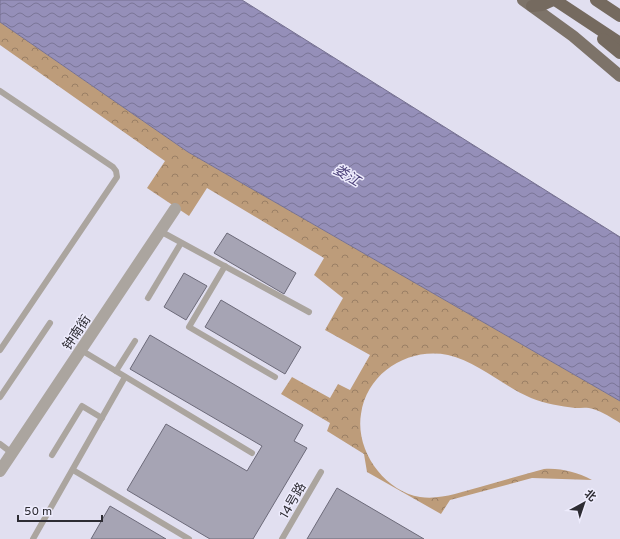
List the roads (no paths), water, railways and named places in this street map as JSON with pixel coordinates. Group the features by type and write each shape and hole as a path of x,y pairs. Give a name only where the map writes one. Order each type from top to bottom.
{"highway":[{"path":"527,3 542,5 554,0 620,43"},
{"path":"596,0 620,16"},
{"path":"567,8 620,53"}],"main road":[{"path":"527,3 573,36 620,76"}],"street":[{"name":"钟南街","path":"0,471 174,209"}],"lane":[{"path":"0,91 113,167 116,171 117,177 0,350"},
{"path":"160,231 309,312"},
{"path":"148,298 181,243"},
{"path":"224,266 189,327 275,377"},
{"path":"0,397 50,323"},
{"path":"116,371 135,341"},
{"path":"81,350 252,453"},
{"path":"33,539 125,377"},
{"path":"52,454 82,406 102,418"},
{"path":"0,444 12,453"},
{"path":"73,470 190,539"},
{"name":"14号路","path":"282,539 321,472"}],"water":[{"name":"娄江","path":"0,0 242,0 620,237 620,401 188,152 0,22"}]}
